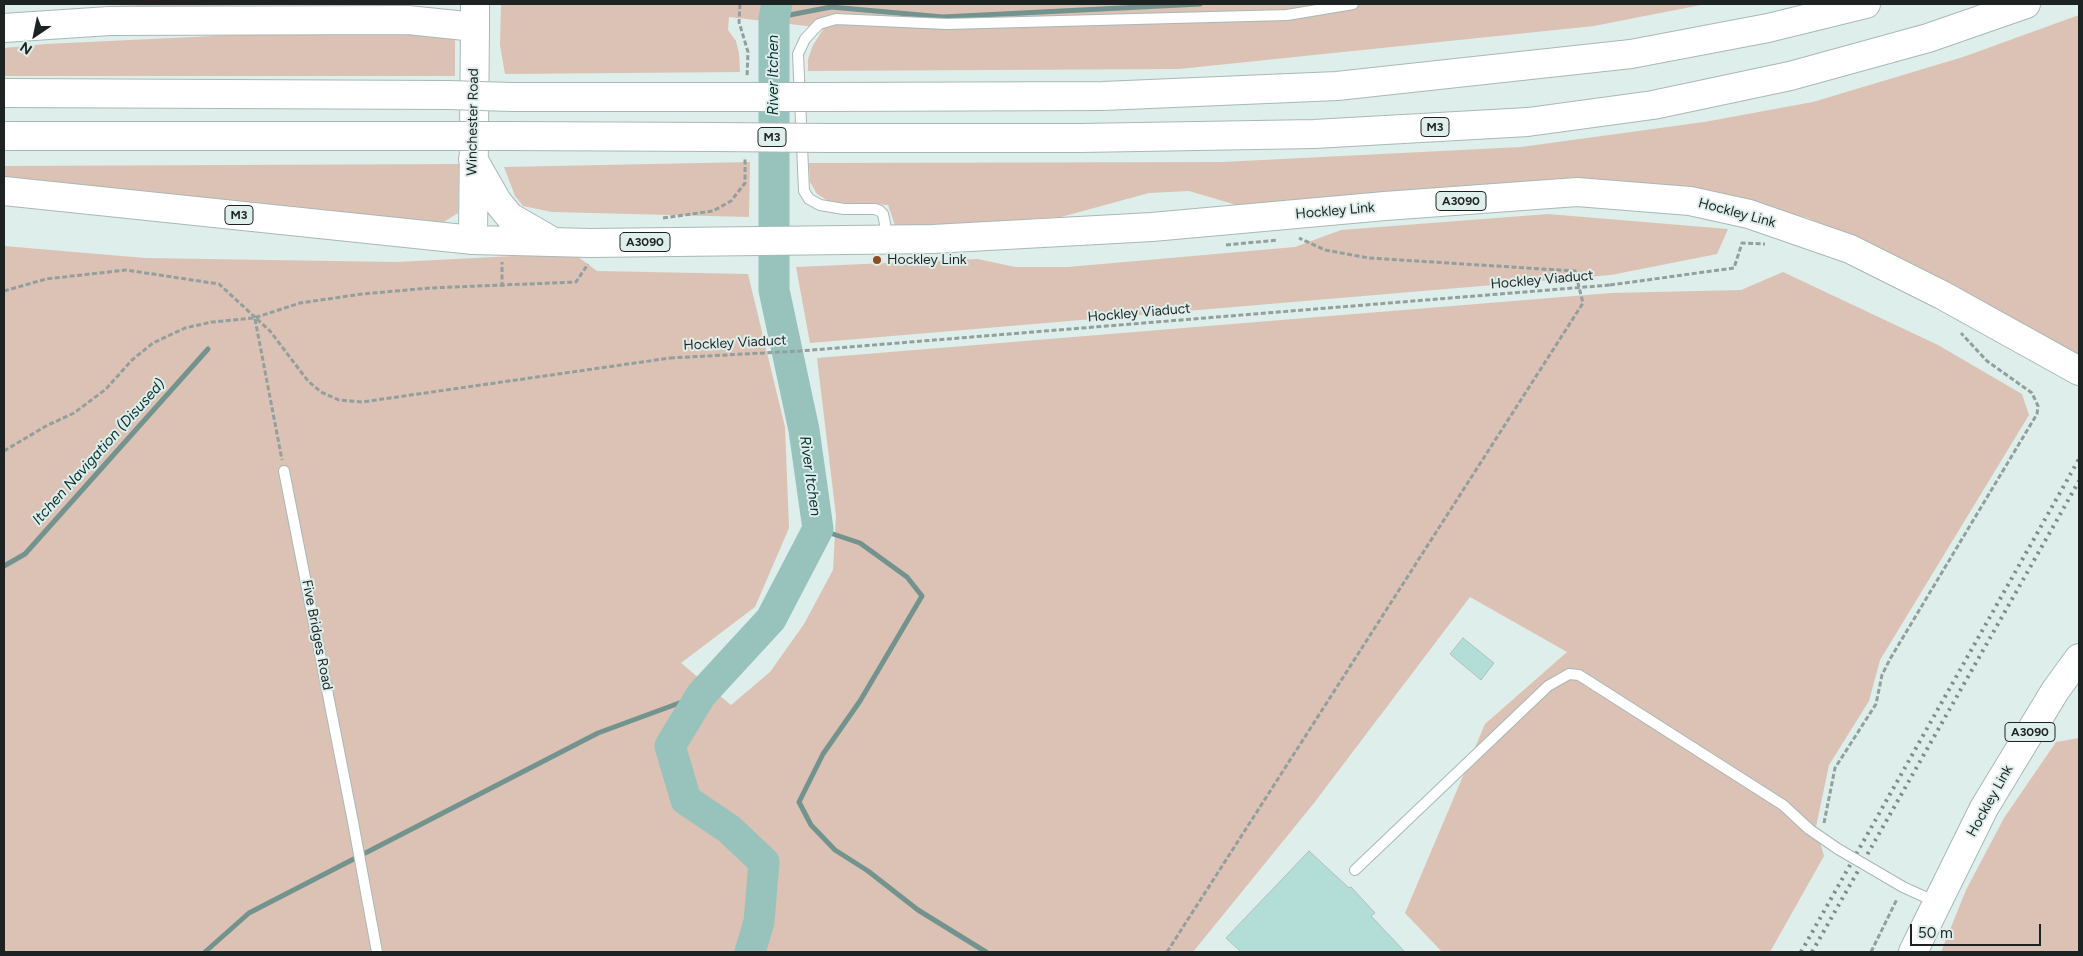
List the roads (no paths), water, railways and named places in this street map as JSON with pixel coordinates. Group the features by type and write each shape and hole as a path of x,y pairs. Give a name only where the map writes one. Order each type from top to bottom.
{"main road":[{"path":"408,20 439,8 444,4"},
{"path":"4,93 512,97 1103,96 1337,86 1631,54 1768,28 1866,4"},
{"name":"M3","path":"4,136 1081,138 1314,134 1528,122 1653,104 1790,76 1928,38 2026,4"},
{"path":"4,28 109,21 408,20 475,15"},
{"name":"Winchester Road","path":"474,240 475,15"},
{"name":"Hockley Link","path":"473,159 497,201 510,217 553,242"},
{"name":"M3","path":"4,191 474,240"},
{"name":"Hockley Link","path":"474,240 590,243 888,240 1152,227 1385,206 1577,192 1690,200 1749,214 1850,249 1942,295 2079,371"},
{"name":"Hockley Link","path":"1913,952 1984,808 2055,691 2079,658"}],"lane":[{"path":"888,240 883,214 880,211 875,209 844,209 820,205 809,199 804,191 798,54 805,39 819,24 836,19 948,24 1287,15 1352,4"},
{"name":"Five Bridges Road","path":"284,470 377,952"},
{"path":"1355,870 1548,686 1569,674 1579,676 1783,805 1809,829 1838,849 1903,887 1936,903"}],"waterway":[{"name":"River Itchen","path":"750,952 759,922 764,862 729,829 686,800 670,746 701,695 771,619 818,529 804,430 774,290 774,18 777,4"},
{"path":"774,18 831,7 943,17 1200,4"},
{"name":"Itchen Navigation (Disused)","path":"4,566 25,554 208,349"},
{"path":"818,529 860,543 907,577 922,596 860,701 823,754 799,802 811,825 835,850 868,871 918,910 986,952"},
{"path":"205,952 249,913 598,733 701,695"}],"railway":[{"path":"1801,952 2079,459"},
{"path":"1812,952 2079,481"}],"place":[{"name":"Hockley Link","path":"877,260"}]}
